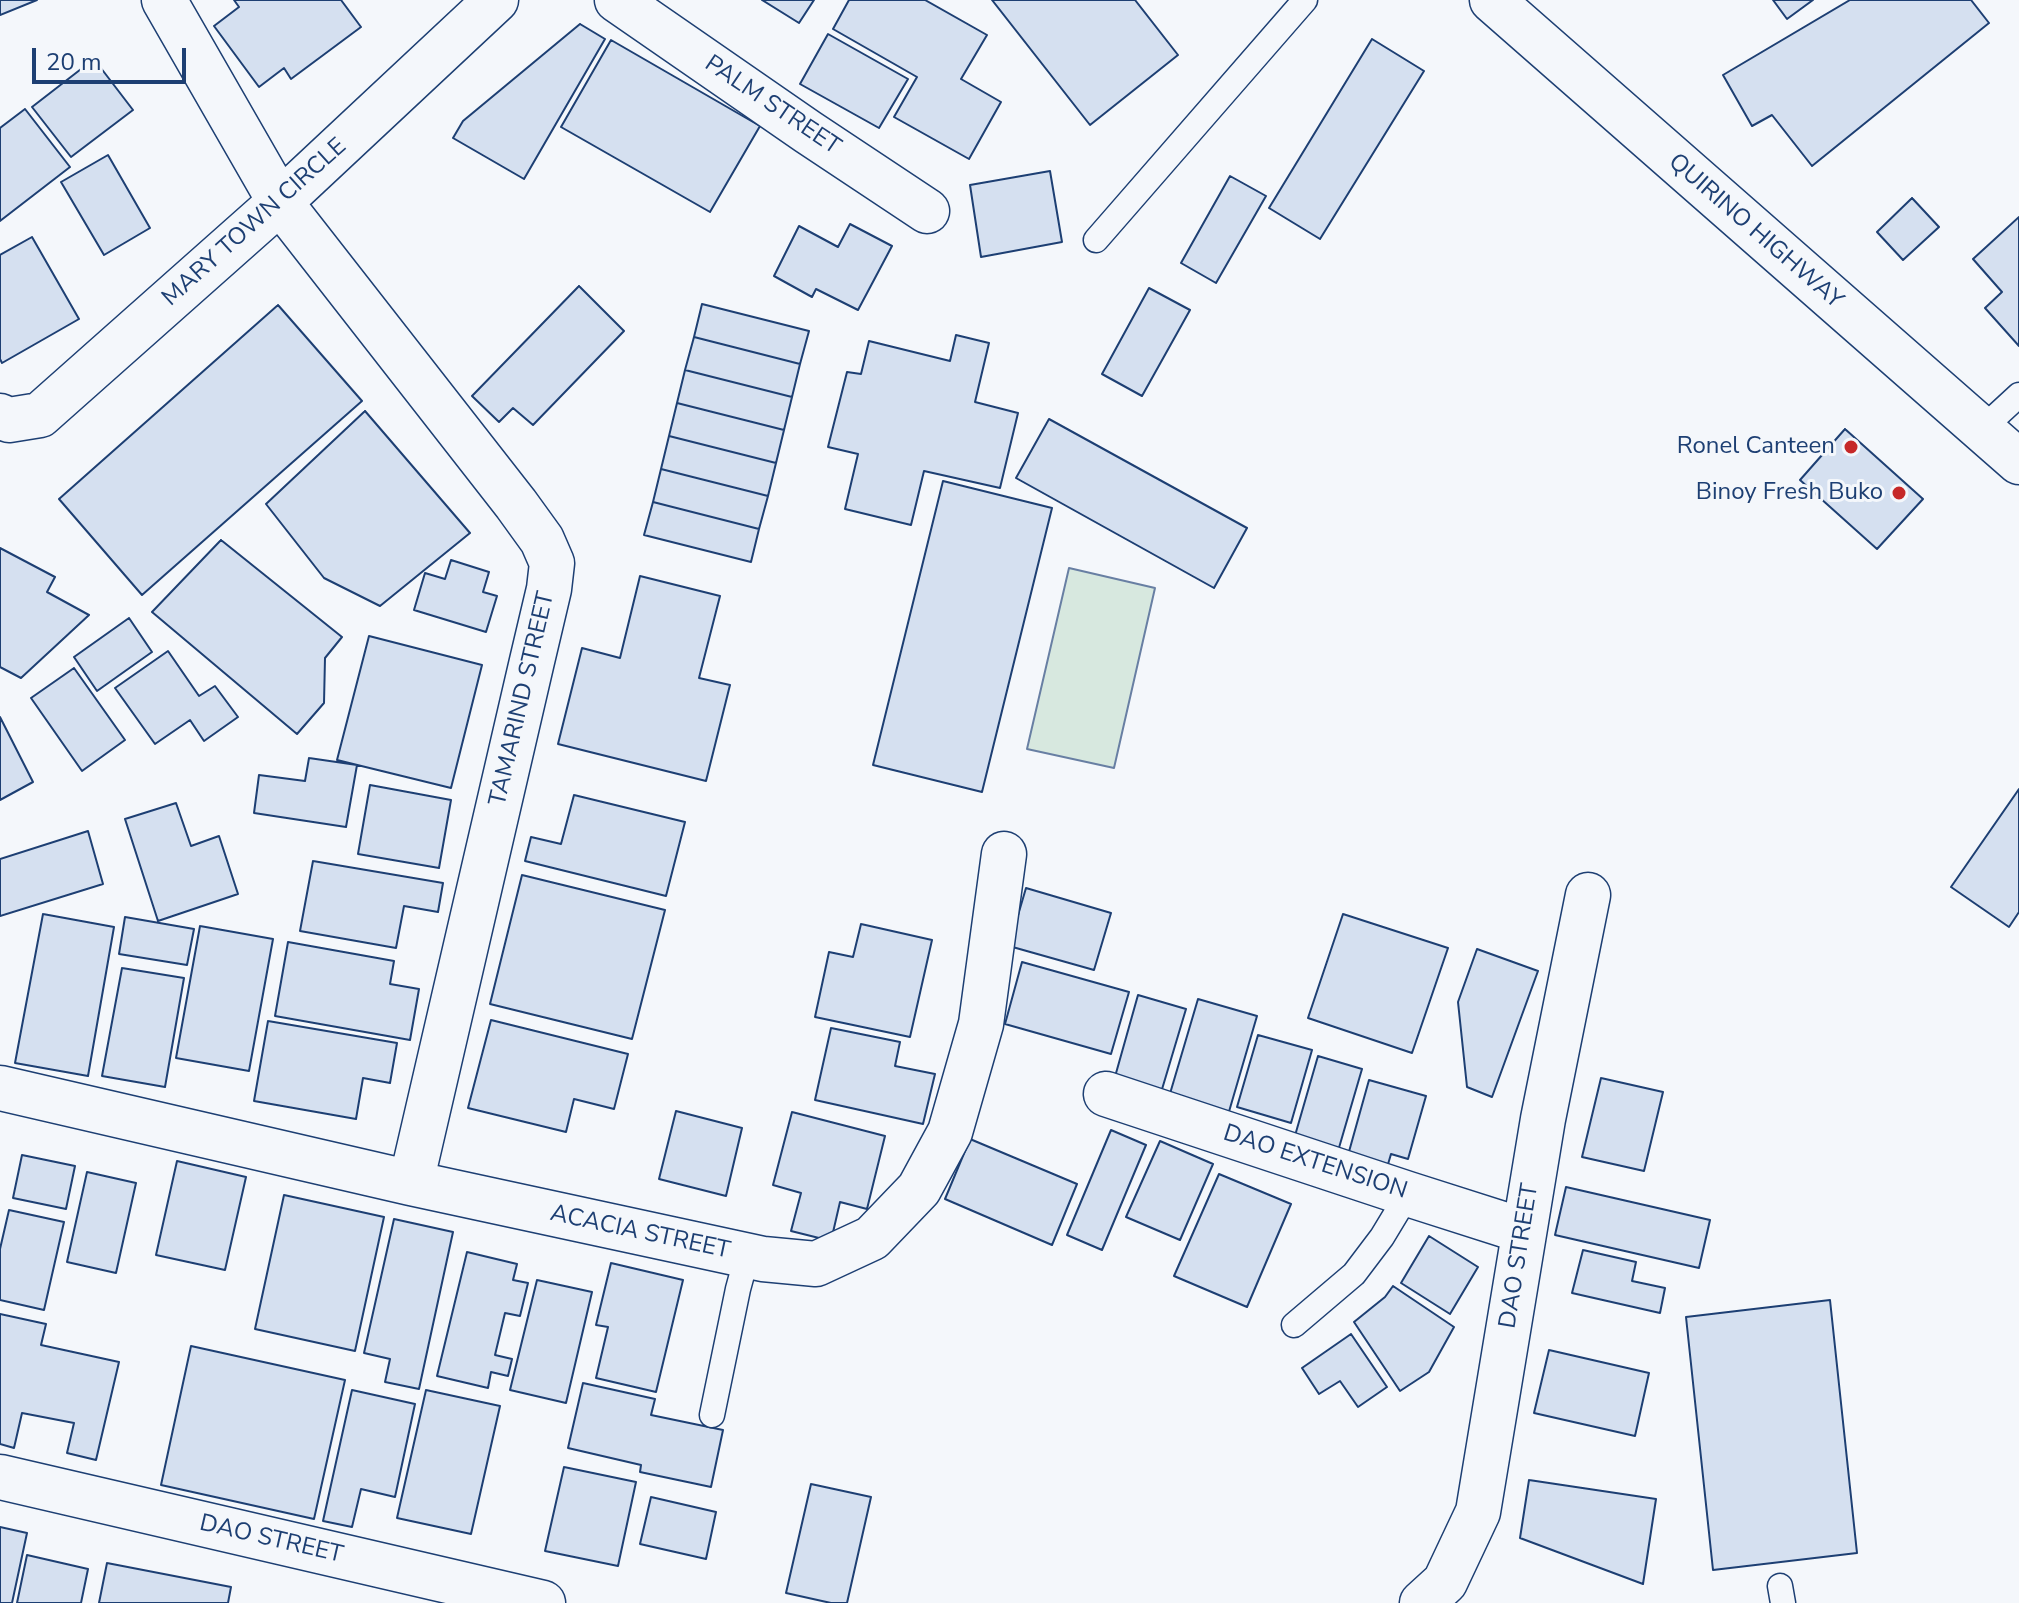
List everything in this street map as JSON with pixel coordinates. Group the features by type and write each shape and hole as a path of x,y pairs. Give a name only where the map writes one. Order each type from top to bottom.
{"street":[{"name":"TAMARIND STREET","path":"164,0 280,202 516,504 542,540 552,563 536,647 411,1183"},
{"name":"MARY TOWN CIRCLE","path":"0,416 9,420 40,415 280,202 496,0"},
{"name":"PALM STREET","path":"617,0 927,211"},
{"name":"QUIRINO HIGHWAY","path":"1492,0 2019,462"},
{"name":"ACACIA STREET","path":"0,1088 411,1183 747,1256 816,1264 872,1238 919,1189 950,1132 981,1024 1004,854"},
{"name":"DAO STREET","path":"1422,1603 1445,1582 1478,1512 1543,1119 1588,895"},
{"name":"DAO EXTENSION","path":"1106,1094 1524,1231"},
{"name":"DAO STREET","path":"0,1477 543,1603"}],"lane":[{"path":"1096,240 1305,0"},
{"path":"1981,430 2019,395"},
{"path":"1294,1325 1354,1274 1382,1237 1408,1194"},
{"path":"712,1415 747,1256"}],"shaded area":[{"path":"1069,568 1155,588 1114,768 1027,749"}],"building":[{"path":"0,0 37,0 0,15"},
{"path":"234,0 341,0 361,27 291,79 284,68 259,87 214,26 239,7"},
{"path":"762,0 814,0 799,23"},
{"path":"849,0 925,0 987,35 961,79 1001,102 969,159 894,117 917,77 833,29"},
{"path":"992,0 1135,0 1178,55 1090,125"},
{"path":"1773,0 1813,0 1787,19"},
{"path":"1850,0 1971,0 1989,23 1812,166 1772,115 1752,126 1723,75"},
{"path":"580,24 605,39 524,179 453,138 463,121"},
{"path":"828,34 908,79 879,128 800,84"},
{"path":"1372,39 1424,71 1320,239 1269,208"},
{"path":"611,40 760,126 710,212 561,127"},
{"path":"94,59 133,110 71,157 32,107"},
{"path":"25,109 70,167 0,221 0,128"},
{"path":"108,155 150,228 104,255 61,182"},
{"path":"1050,171 1062,242 981,257 970,185"},
{"path":"1230,176 1266,196 1216,283 1181,263"},
{"path":"1912,198 1939,227 1903,260 1877,232"},
{"path":"2019,217 2019,346 1985,308 2002,292 1973,259"},
{"path":"850,224 892,246 858,310 816,289 812,297 774,276 799,226 838,247"},
{"path":"32,237 79,319 2,363 0,255"},
{"path":"579,286 624,331 533,425 513,408 499,422 472,396"},
{"path":"1149,288 1190,310 1142,396 1102,374"},
{"path":"702,304 809,331 800,364 694,337"},
{"path":"278,305 362,401 142,595 59,499"},
{"path":"956,335 989,343 975,402 1018,413 1000,488 924,471 911,525 845,509 858,454 828,447 847,372 861,374 869,341 950,361"},
{"path":"694,337 800,364 792,397 685,370"},
{"path":"685,370 792,397 784,430 677,403"},
{"path":"677,403 784,430 776,463 669,436"},
{"path":"365,411 470,533 380,606 324,578 266,504"},
{"path":"1049,419 1247,528 1214,588 1016,478"},
{"path":"1845,429 1923,499 1877,549 1800,480"},
{"path":"669,436 776,463 768,496 661,469"},
{"path":"661,469 768,496 759,529 653,502"},
{"path":"943,481 1052,508 982,792 873,765"},
{"path":"653,502 759,529 751,562 644,535"},
{"path":"221,540 342,637 325,658 324,703 297,734 152,612"},
{"path":"0,548 55,577 47,592 89,615 21,678 0,667"},
{"path":"451,560 489,572 483,592 497,596 486,632 414,610 425,573 445,579"},
{"path":"640,576 720,596 699,678 730,685 706,781 558,744 582,648 620,658"},
{"path":"129,618 152,652 97,691 74,657"},
{"path":"369,636 482,665 451,788 337,760"},
{"path":"168,651 199,696 215,686 238,717 204,741 190,720 155,744 115,688"},
{"path":"74,668 125,740 82,771 31,698"},
{"path":"0,717 33,782 0,800"},
{"path":"309,758 357,765 346,827 254,813 259,775 305,781"},
{"path":"370,785 451,800 439,868 358,854"},
{"path":"2019,789 2019,912 2009,927 1951,887"},
{"path":"574,795 685,822 666,896 525,861 531,837 561,844"},
{"path":"176,803 191,846 219,836 238,894 158,921 125,819"},
{"path":"88,831 103,884 0,916 0,859"},
{"path":"313,861 443,883 438,912 404,906 396,948 300,931"},
{"path":"522,875 665,910 632,1039 490,1004"},
{"path":"1026,888 1111,913 1094,970 1009,946"},
{"path":"43,914 114,927 88,1076 15,1063"},
{"path":"1343,914 1448,948 1412,1053 1308,1018"},
{"path":"125,917 194,929 187,965 119,954"},
{"path":"861,924 932,940 910,1037 815,1017 829,952 853,957"},
{"path":"200,926 273,939 249,1071 176,1058"},
{"path":"288,942 394,961 390,984 419,989 410,1040 275,1016"},
{"path":"1477,949 1538,971 1492,1097 1467,1087 1458,1002"},
{"path":"1022,962 1129,992 1111,1054 1005,1024"},
{"path":"122,968 184,978 165,1087 102,1076"},
{"path":"1138,995 1186,1009 1157,1106 1111,1091"},
{"path":"1198,999 1257,1016 1228,1115 1169,1097"},
{"path":"491,1020 628,1054 614,1109 574,1099 566,1132 468,1108"},
{"path":"268,1021 397,1043 390,1083 363,1078 356,1119 254,1101"},
{"path":"831,1028 900,1042 895,1066 935,1074 923,1124 815,1100"},
{"path":"1258,1035 1312,1050 1291,1123 1237,1107"},
{"path":"1318,1056 1362,1069 1336,1158 1292,1146"},
{"path":"1601,1078 1663,1092 1644,1171 1582,1157"},
{"path":"1369,1080 1426,1096 1408,1159 1391,1154 1384,1178 1345,1166"},
{"path":"676,1111 742,1128 726,1196 659,1179"},
{"path":"792,1112 885,1136 867,1209 840,1202 831,1241 791,1231 801,1193 773,1185"},
{"path":"1111,1130 1146,1145 1102,1250 1067,1235"},
{"path":"970,1139 1077,1184 1052,1245 945,1199"},
{"path":"1160,1141 1213,1164 1180,1240 1126,1217"},
{"path":"22,1155 75,1166 66,1209 13,1198"},
{"path":"177,1161 246,1177 225,1270 156,1255"},
{"path":"87,1172 136,1183 116,1273 67,1262"},
{"path":"1219,1174 1291,1204 1247,1307 1174,1276"},
{"path":"1566,1187 1710,1220 1699,1268 1555,1235"},
{"path":"284,1195 384,1217 355,1351 255,1329"},
{"path":"9,1210 64,1222 44,1310 0,1300 0,1249"},
{"path":"394,1219 453,1232 419,1389 385,1382 390,1359 364,1353"},
{"path":"1429,1236 1478,1267 1450,1314 1401,1283"},
{"path":"1583,1250 1636,1262 1632,1281 1665,1288 1660,1313 1572,1293"},
{"path":"467,1252 517,1264 513,1280 528,1283 520,1316 505,1313 495,1355 512,1359 508,1376 491,1372 488,1388 437,1376"},
{"path":"611,1263 683,1280 656,1392 596,1378 608,1327 596,1325"},
{"path":"537,1280 592,1292 566,1403 510,1390"},
{"path":"1393,1286 1454,1327 1429,1372 1400,1391 1354,1322 1385,1297"},
{"path":"1830,1300 1857,1553 1713,1570 1686,1317"},
{"path":"0,1314 46,1324 41,1345 119,1362 96,1460 67,1453 74,1423 22,1413 14,1448 0,1444"},
{"path":"1351,1334 1387,1387 1358,1407 1340,1381 1319,1394 1302,1368"},
{"path":"191,1346 345,1380 314,1519 161,1485"},
{"path":"1549,1350 1649,1373 1635,1436 1534,1413"},
{"path":"583,1383 655,1399 651,1415 723,1430 711,1487 640,1472 641,1465 568,1448"},
{"path":"352,1390 415,1404 395,1497 361,1489 352,1527 323,1521"},
{"path":"426,1390 500,1406 471,1534 397,1518"},
{"path":"564,1467 636,1482 618,1566 545,1551"},
{"path":"1529,1480 1656,1499 1643,1584 1520,1538"},
{"path":"811,1484 871,1497 847,1603 831,1603 786,1593"},
{"path":"651,1497 716,1512 706,1559 640,1544"},
{"path":"0,1527 27,1533 12,1603 0,1603"},
{"path":"27,1555 88,1569 81,1603 17,1603"},
{"path":"107,1563 231,1587 228,1603 99,1603"}],"place":[{"name":"Ronel Canteen","path":"1851,447"},
{"name":"Binoy Fresh Buko","path":"1899,493"}]}
